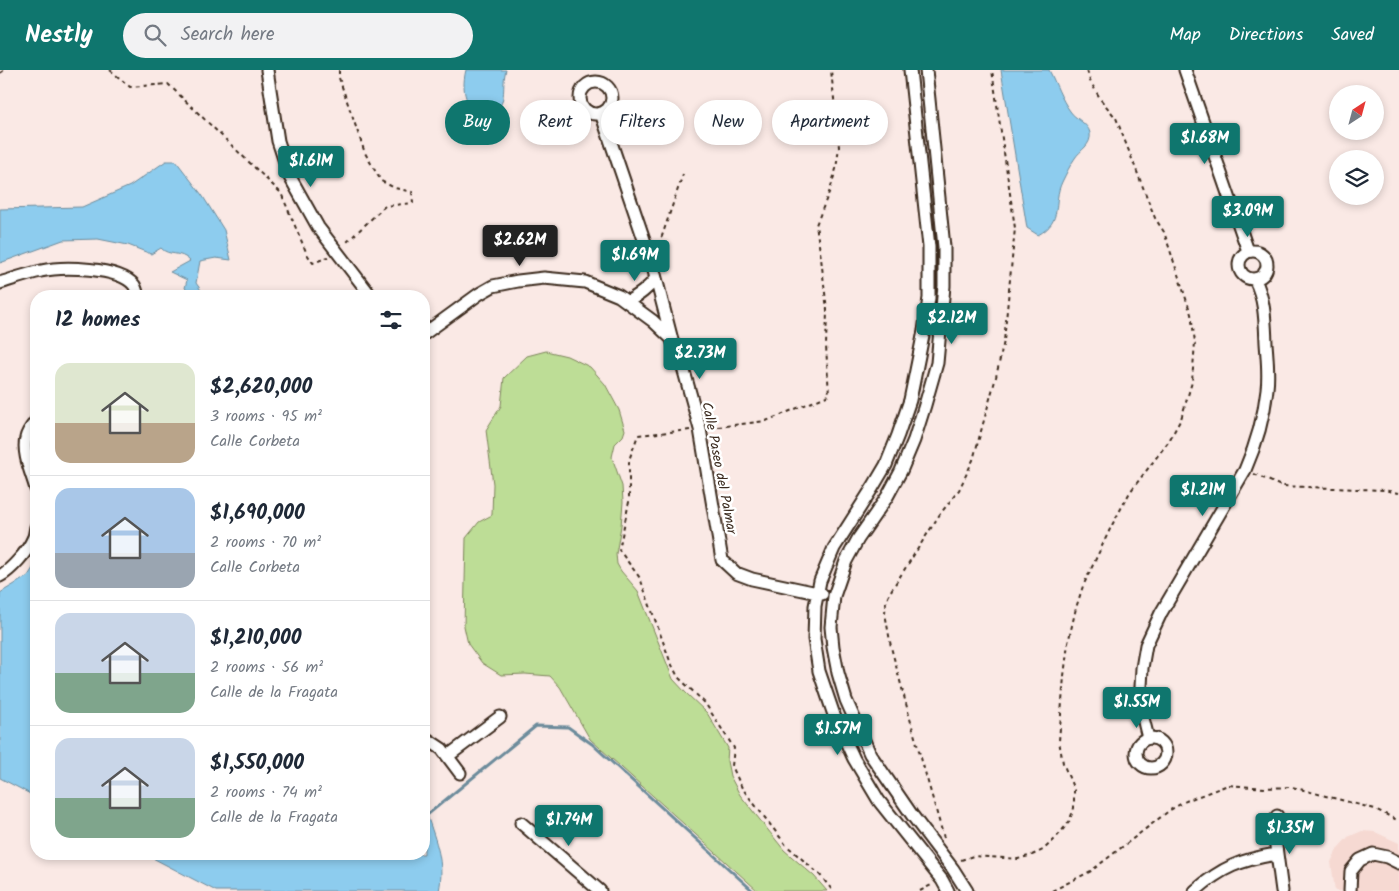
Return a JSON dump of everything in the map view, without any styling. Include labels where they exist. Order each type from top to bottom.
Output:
[{"type":"street","points":[[910,70],[929,247],[928,298],[924,331],[910,400],[886,465],[834,548],[820,581],[814,606],[814,639],[819,671],[838,725],[854,759],[879,801],[942,880],[948,891]]},
{"type":"street","points":[[926,70],[944,247],[944,286],[937,363],[914,440],[901,471],[887,497],[858,539],[846,561],[834,596],[831,627],[838,673],[858,729],[870,754],[967,891]]},
{"type":"street","points":[[1185,70],[1248,251]]},
{"type":"street","points":[[265,71],[278,141],[290,177],[318,227],[366,290]]},
{"type":"street","name":"Calle Paseo del Palmar","points":[[611,145],[656,278],[672,340],[682,364],[700,429],[722,560],[736,573],[752,579],[834,596]]},
{"type":"street","points":[[1248,251],[1256,251],[1263,255],[1267,262],[1267,270],[1255,280],[1248,279],[1242,275],[1238,268],[1238,261],[1248,251]]},
{"type":"street","points":[[0,283],[40,271],[80,268],[123,278],[134,286],[136,290]]},
{"type":"street","points":[[430,330],[493,286],[544,278],[585,282],[619,296],[653,321],[672,340]]},
{"type":"street","points":[[627,302],[650,287],[656,278]]},
{"type":"street","points":[[1148,738],[1140,706],[1142,668],[1146,645],[1164,606],[1245,470],[1253,452],[1264,413],[1268,388],[1265,312],[1261,292],[1255,280]]},
{"type":"street","points":[[30,429],[26,439],[26,453],[30,467]]},
{"type":"street","points":[[0,576],[18,560],[30,545]]},
{"type":"street","points":[[448,756],[500,717]]},
{"type":"street","points":[[430,741],[448,756],[460,773]]},
{"type":"street","points":[[1277,816],[1273,824],[1282,891]]},
{"type":"street","points":[[521,824],[600,891]]},
{"type":"street","points":[[1195,891],[1207,880],[1232,866],[1253,858],[1276,854]]},
{"type":"street","points":[[1350,891],[1351,871],[1360,860],[1373,854],[1387,857],[1399,863]]},
{"type":"path","points":[[0,73],[5,70]]},
{"type":"path","points":[[831,70],[839,148],[830,190],[816,226],[827,310],[826,346],[829,395],[766,421],[638,435],[630,460],[629,502],[619,550],[640,578],[670,661],[678,677],[705,703],[734,748],[732,766],[742,788],[786,845],[820,875],[833,891]]},
{"type":"path","points":[[945,840],[891,647],[885,612],[886,601],[892,589],[940,514],[959,490],[973,460],[1004,340],[1015,228],[992,70]]},
{"type":"path","points":[[953,869],[960,861],[973,856],[1018,859],[1032,855],[1043,850],[1069,822],[1074,808],[1074,790],[1063,763],[1059,741],[1068,643],[1076,608],[1083,586],[1130,492],[1169,440],[1181,419],[1192,382],[1195,342],[1191,314],[1164,232],[1156,218],[1116,118],[1101,100],[1090,81],[1088,70]]},
{"type":"path","points":[[658,245],[683,174]]},
{"type":"path","points":[[1245,470],[1281,486],[1384,490],[1399,493]]},
{"type":"path","points":[[1052,891],[1091,871],[1170,810],[1186,801],[1228,785],[1265,788],[1292,787],[1375,809],[1399,821]]},
{"type":"shaded area","points":[[1362,831],[1375,832],[1399,843],[1399,891],[1335,891],[1331,862],[1338,848],[1348,837]]},
{"type":"green space","points":[[546,351],[567,356],[590,367],[605,384],[619,410],[625,430],[623,436],[615,444],[612,457],[622,486],[623,502],[616,554],[617,564],[638,591],[673,679],[707,713],[728,748],[727,761],[730,776],[740,795],[784,850],[814,876],[827,891],[758,891],[590,739],[560,687],[550,676],[501,675],[482,663],[468,644],[464,626],[466,538],[479,522],[492,515],[493,484],[486,430],[501,406],[504,378],[527,356]]},
{"type":"water","points":[[466,70],[506,70],[503,100],[467,100],[464,79]]},
{"type":"water","points":[[1001,70],[1049,70],[1072,114],[1087,126],[1090,133],[1089,141],[1073,161],[1062,182],[1056,211],[1051,224],[1038,235],[1027,228]]},
{"type":"water","points":[[166,161],[176,161],[202,195],[224,230],[231,260],[216,258],[200,261],[196,283],[201,290],[187,290],[185,288],[187,280],[170,272],[190,261],[182,256],[164,251],[161,248],[151,254],[128,245],[98,239],[63,240],[0,263],[0,209],[82,207],[130,186]]},
{"type":"water","points":[[30,573],[30,794],[0,778],[0,593],[28,576]]},
{"type":"water","points":[[430,823],[439,852],[441,881],[439,891],[216,891],[157,860],[430,860]]},
{"type":"waterway","points":[[430,813],[536,726],[568,727],[592,744],[753,891]]}]
